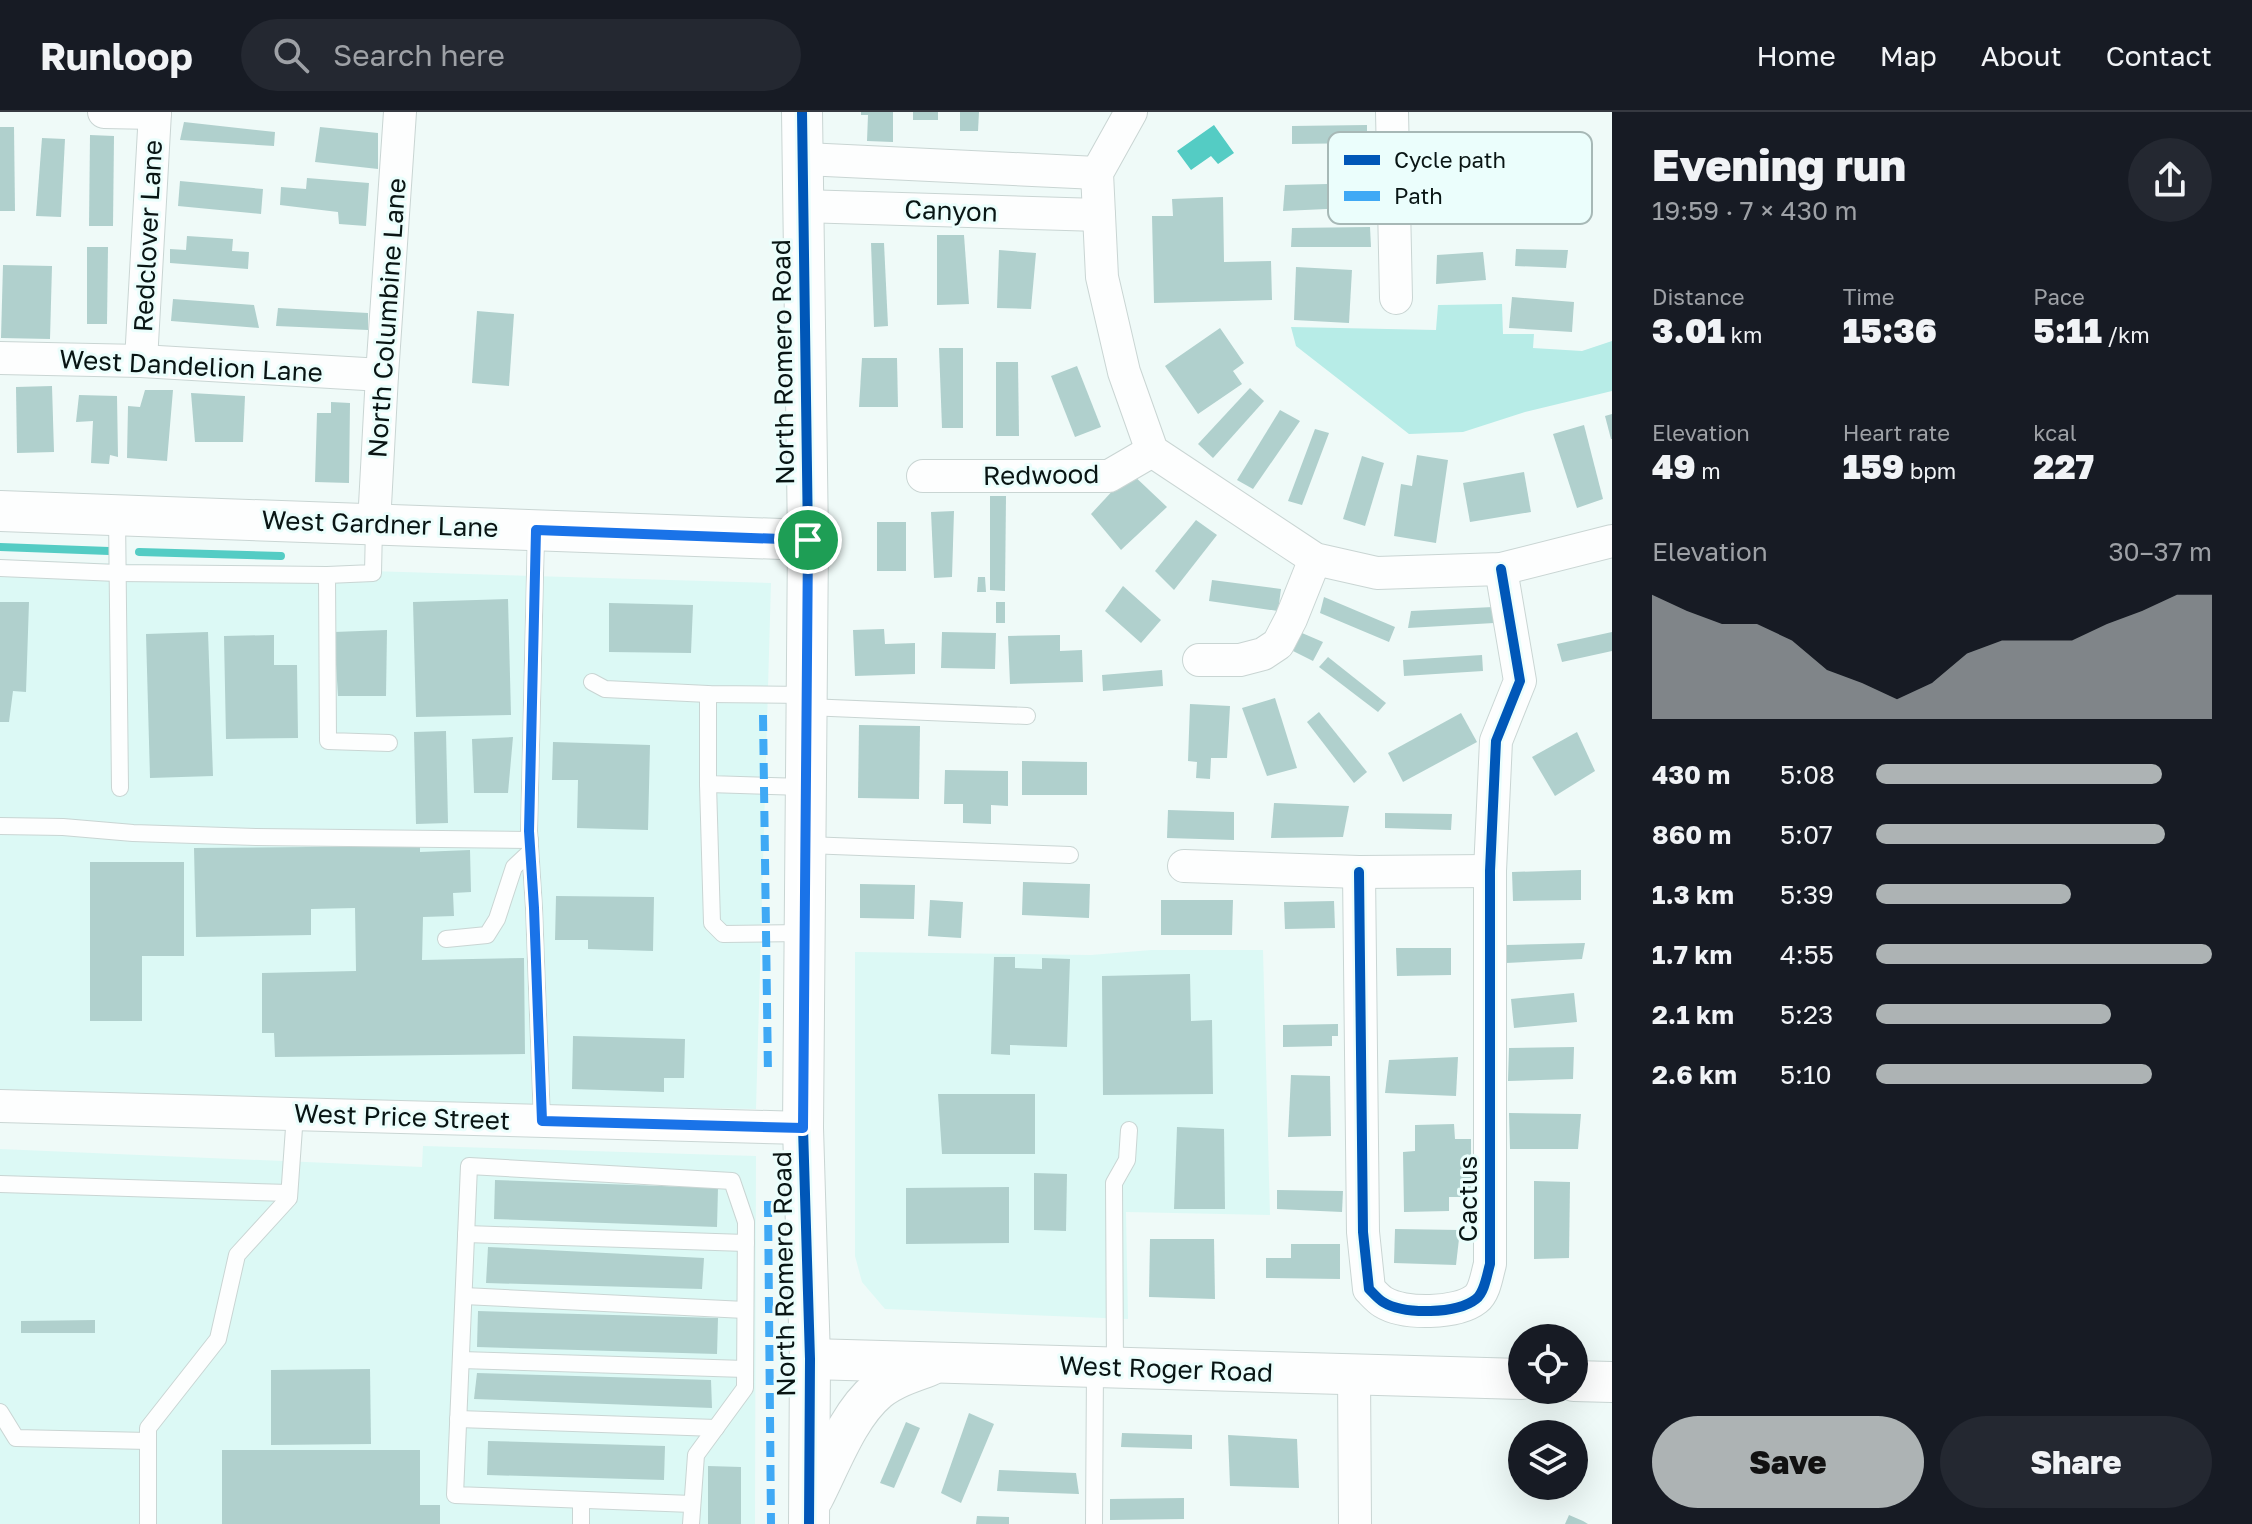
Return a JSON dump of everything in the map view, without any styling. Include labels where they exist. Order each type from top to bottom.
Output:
[{"type":"street","points":[[104,112],[155,113]]},
{"type":"street","name":"North Columbine Lane","points":[[374,524],[400,112]]},
{"type":"street","name":"North Romero Road","points":[[802,112],[808,540],[803,1128],[810,1359],[809,1514]]},
{"type":"street","points":[[1131,112],[1097,173],[1102,277],[1124,372],[1152,451],[1315,559],[1377,573],[1501,569],[1612,541]]},
{"type":"street","points":[[1392,112],[1392,132]]},
{"type":"street","name":"Redclover Lane","points":[[141,361],[155,113]]},
{"type":"street","name":"Canyon","points":[[805,159],[1097,173]]},
{"type":"street","name":"Canyon","points":[[802,206],[1099,215]]},
{"type":"street","points":[[1394,224],[1396,298]]},
{"type":"street","name":"West Dandelion Lane","points":[[0,358],[141,361],[382,375]]},
{"type":"street","name":"Redwood","points":[[923,476],[1109,476],[1152,451]]},
{"type":"street","name":"West Gardner Lane","points":[[0,511],[808,540]]},
{"type":"street","points":[[1199,660],[1240,660],[1263,654],[1278,644],[1315,559]]},
{"type":"street","name":"Cactus","points":[[1359,872],[1363,1232],[1369,1289],[1384,1303],[1406,1310],[1454,1310],[1478,1298],[1490,1264],[1490,871],[1496,741],[1520,681],[1501,569]]},
{"type":"street","points":[[1184,866],[1359,872],[1490,871]]},
{"type":"street","name":"West Price Street","points":[[0,1106],[803,1128]]},
{"type":"street","name":"West Roger Road","points":[[810,1359],[1508,1379]]},
{"type":"street","points":[[809,1514],[857,1412],[879,1390],[903,1375],[938,1362]]},
{"type":"street","points":[[1354,1374],[1355,1524]]},
{"type":"street","points":[[1588,1381],[1612,1382]]},
{"type":"lane","points":[[117,515],[120,788]]},
{"type":"lane","points":[[0,568],[117,573],[373,573],[374,524]]},
{"type":"lane","points":[[536,530],[530,846],[542,1121]]},
{"type":"lane","points":[[327,575],[328,741],[389,743]]},
{"type":"lane","points":[[592,682],[605,689],[1027,716]]},
{"type":"lane","points":[[708,694],[712,923],[723,934],[805,933]]},
{"type":"lane","points":[[708,784],[806,787]]},
{"type":"lane","points":[[0,826],[530,846]]},
{"type":"lane","points":[[805,845],[1070,855]]},
{"type":"lane","points":[[446,939],[487,935],[497,919],[514,867],[530,846]]},
{"type":"lane","points":[[148,1524],[148,1428],[218,1339],[237,1255],[289,1198],[295,1114]]},
{"type":"lane","points":[[1094,1524],[1114,1183],[1127,1160],[1129,1130]]},
{"type":"lane","points":[[691,1524],[696,1455],[745,1388],[746,1222],[732,1181],[469,1166],[455,1495],[692,1504]]},
{"type":"lane","points":[[0,1184],[289,1193]]},
{"type":"lane","points":[[466,1234],[746,1243]]},
{"type":"lane","points":[[464,1296],[745,1310]]},
{"type":"lane","points":[[461,1360],[745,1369]]},
{"type":"lane","points":[[0,1412],[16,1438],[148,1441]]},
{"type":"lane","points":[[458,1419],[716,1428]]},
{"type":"lane","points":[[581,1500],[581,1524]]},
{"type":"shaded area","points":[[1502,304],[1503,334],[1534,334],[1533,348],[1582,351],[1612,341],[1612,391],[1525,412],[1463,432],[1409,434],[1296,346],[1291,327],[1436,330],[1438,305]]},
{"type":"shaded area","points":[[0,560],[771,583],[756,1109],[0,1095]]},
{"type":"shaded area","points":[[1151,950],[1263,950],[1270,1215],[1126,1212],[1128,1319],[885,1309],[862,1282],[855,1256],[855,952],[1091,955]]},
{"type":"shaded area","points":[[423,1146],[756,1156],[755,1524],[0,1524],[0,1149],[422,1167]]},
{"type":"water","points":[[1214,125],[1234,153],[1218,164],[1211,156],[1191,170],[1177,151]]},
{"type":"building","points":[[861,112],[893,112],[893,142],[867,141],[868,115],[861,115]]},
{"type":"building","points":[[913,112],[938,112],[938,120],[913,120]]},
{"type":"building","points":[[960,112],[979,112],[978,131],[960,131]]},
{"type":"building","points":[[184,122],[275,132],[274,146],[180,140]]},
{"type":"building","points":[[1367,125],[1367,132],[1328,132],[1328,144],[1292,144],[1292,126]]},
{"type":"building","points":[[0,127],[14,127],[15,211],[0,211]]},
{"type":"building","points":[[320,127],[378,133],[378,169],[315,162]]},
{"type":"building","points":[[90,135],[114,136],[113,226],[89,226]]},
{"type":"building","points":[[42,138],[65,139],[61,217],[36,216]]},
{"type":"building","points":[[307,178],[369,183],[366,226],[339,224],[338,212],[280,205],[281,187],[306,189]]},
{"type":"building","points":[[180,181],[263,189],[261,214],[178,206]]},
{"type":"building","points":[[1328,184],[1328,209],[1283,211],[1285,185]]},
{"type":"building","points":[[1223,197],[1224,262],[1271,261],[1272,300],[1154,303],[1152,216],[1173,216],[1172,199]]},
{"type":"building","points":[[1370,227],[1371,247],[1291,247],[1292,228]]},
{"type":"building","points":[[937,235],[964,235],[969,304],[937,305]]},
{"type":"building","points":[[187,236],[233,239],[232,251],[249,252],[248,269],[170,263],[170,249],[186,250]]},
{"type":"building","points":[[871,243],[884,243],[888,326],[874,327]]},
{"type":"building","points":[[87,247],[108,247],[107,324],[87,324]]},
{"type":"building","points":[[1516,249],[1568,250],[1566,268],[1515,266]]},
{"type":"building","points":[[999,250],[1036,253],[1031,309],[997,308]]},
{"type":"building","points":[[1483,252],[1486,280],[1436,284],[1437,255]]},
{"type":"building","points":[[3,265],[52,266],[50,339],[1,338]]},
{"type":"building","points":[[1296,267],[1352,270],[1349,323],[1294,320]]},
{"type":"building","points":[[1512,297],[1574,302],[1572,332],[1509,328]]},
{"type":"building","points":[[173,299],[254,305],[259,328],[171,321]]},
{"type":"building","points":[[278,308],[368,313],[368,330],[276,326]]},
{"type":"building","points":[[477,311],[514,314],[509,386],[472,383]]},
{"type":"building","points":[[1220,328],[1244,363],[1233,371],[1242,384],[1198,414],[1165,366]]},
{"type":"building","points":[[939,348],[963,348],[963,428],[942,428]]},
{"type":"building","points":[[862,358],[897,358],[898,407],[859,407]]},
{"type":"building","points":[[996,362],[1018,362],[1019,436],[996,436]]},
{"type":"building","points":[[1077,366],[1101,427],[1075,437],[1051,376]]},
{"type":"building","points":[[52,386],[54,452],[17,453],[16,387]]},
{"type":"building","points":[[1250,388],[1264,401],[1213,458],[1198,444]]},
{"type":"building","points":[[145,390],[173,390],[167,461],[127,458],[128,406],[140,407]]},
{"type":"building","points":[[191,393],[245,396],[243,442],[195,442]]},
{"type":"building","points":[[79,395],[117,396],[118,457],[110,455],[109,464],[91,463],[93,421],[76,422]]},
{"type":"building","points":[[331,402],[350,403],[349,483],[315,482],[317,413],[331,413]]},
{"type":"building","points":[[1280,410],[1300,421],[1253,489],[1237,480]]},
{"type":"building","points":[[1612,414],[1612,439],[1611,439],[1605,416]]},
{"type":"building","points":[[1584,425],[1603,499],[1577,508],[1553,434]]},
{"type":"building","points":[[1315,429],[1329,433],[1302,505],[1288,501]]},
{"type":"building","points":[[1417,455],[1448,460],[1436,543],[1394,536],[1401,484],[1412,486]]},
{"type":"building","points":[[1362,456],[1384,463],[1365,526],[1343,519]]},
{"type":"building","points":[[1130,472],[1167,507],[1121,550],[1091,514]]},
{"type":"building","points":[[1524,472],[1531,512],[1470,522],[1463,483]]},
{"type":"building","points":[[990,496],[1006,496],[1005,591],[990,590]]},
{"type":"building","points":[[954,511],[952,577],[934,578],[931,512]]},
{"type":"building","points":[[1196,520],[1217,535],[1174,590],[1155,571]]},
{"type":"building","points":[[877,522],[906,522],[906,571],[877,571]]},
{"type":"building","points":[[978,577],[985,577],[986,592],[977,592]]},
{"type":"building","points":[[1212,580],[1281,589],[1278,611],[1209,601]]},
{"type":"building","points":[[1123,586],[1161,620],[1141,643],[1105,611]]},
{"type":"building","points":[[1324,597],[1395,627],[1389,642],[1320,613]]},
{"type":"building","points":[[508,599],[511,715],[416,717],[413,602]]},
{"type":"building","points":[[0,602],[29,602],[26,692],[13,691],[9,722],[0,722]]},
{"type":"building","points":[[996,602],[1005,602],[1005,623],[996,623]]},
{"type":"building","points":[[609,603],[693,605],[691,653],[609,652]]},
{"type":"building","points":[[1493,607],[1494,623],[1408,628],[1411,611]]},
{"type":"building","points":[[884,629],[885,644],[915,643],[915,674],[855,676],[853,630]]},
{"type":"building","points":[[387,630],[386,696],[338,696],[334,632]]},
{"type":"building","points":[[208,632],[213,776],[150,778],[146,634]]},
{"type":"building","points":[[942,632],[996,633],[995,669],[941,668]]},
{"type":"building","points":[[1612,632],[1612,651],[1562,662],[1557,644]]},
{"type":"building","points":[[1302,633],[1323,642],[1313,661],[1293,651]]},
{"type":"building","points":[[274,635],[274,665],[297,665],[298,738],[226,739],[224,636]]},
{"type":"building","points":[[1060,635],[1060,651],[1082,650],[1083,682],[1010,684],[1008,636]]},
{"type":"building","points":[[1482,655],[1483,671],[1404,676],[1403,660]]},
{"type":"building","points":[[1328,657],[1386,703],[1378,712],[1319,667]]},
{"type":"building","points":[[1162,670],[1163,686],[1103,691],[1102,675]]},
{"type":"building","points":[[1275,698],[1297,768],[1267,776],[1242,708]]},
{"type":"building","points":[[1190,704],[1230,706],[1227,758],[1211,758],[1210,779],[1196,778],[1197,762],[1188,761]]},
{"type":"building","points":[[1319,712],[1367,772],[1354,783],[1307,722]]},
{"type":"building","points":[[1461,713],[1477,742],[1403,782],[1388,753]]},
{"type":"building","points":[[859,725],[920,726],[919,799],[858,798]]},
{"type":"building","points":[[446,731],[448,823],[416,824],[414,732]]},
{"type":"building","points":[[1577,732],[1595,771],[1555,796],[1532,757]]},
{"type":"building","points":[[513,737],[508,793],[474,793],[472,739]]},
{"type":"building","points":[[553,742],[650,745],[648,830],[577,828],[578,780],[552,780]]},
{"type":"building","points":[[1022,761],[1087,762],[1087,795],[1022,795]]},
{"type":"building","points":[[945,770],[1008,771],[1008,806],[991,805],[991,824],[963,823],[963,804],[944,804]]},
{"type":"building","points":[[1274,803],[1349,806],[1343,837],[1271,838]]},
{"type":"building","points":[[1168,810],[1234,812],[1234,840],[1167,838]]},
{"type":"building","points":[[1385,813],[1452,814],[1451,830],[1385,828]]},
{"type":"building","points":[[420,846],[420,852],[470,850],[471,892],[453,893],[454,916],[423,917],[422,960],[524,958],[525,1054],[275,1057],[274,1033],[262,1033],[262,973],[356,971],[355,908],[311,909],[311,935],[196,937],[194,848]]},
{"type":"building","points":[[90,862],[184,862],[184,956],[142,956],[142,1021],[90,1021]]},
{"type":"building","points":[[1581,870],[1581,900],[1513,901],[1512,872]]},
{"type":"building","points":[[1023,882],[1090,884],[1089,918],[1022,915]]},
{"type":"building","points":[[860,884],[915,885],[914,919],[860,918]]},
{"type":"building","points":[[556,896],[654,897],[653,951],[588,949],[588,940],[555,940]]},
{"type":"building","points":[[930,900],[963,902],[961,938],[928,936]]},
{"type":"building","points":[[1161,900],[1233,900],[1232,935],[1161,935]]},
{"type":"building","points":[[1334,901],[1335,928],[1285,929],[1284,902]]},
{"type":"building","points":[[1585,943],[1582,959],[1506,963],[1506,945]]},
{"type":"building","points":[[1396,948],[1451,948],[1451,975],[1397,976]]},
{"type":"building","points":[[994,957],[1015,957],[1015,968],[1042,969],[1042,958],[1070,959],[1067,1047],[1010,1045],[1010,1055],[991,1054]]},
{"type":"building","points":[[1190,974],[1191,1021],[1212,1020],[1213,1094],[1103,1095],[1102,976]]},
{"type":"building","points":[[1574,993],[1577,1022],[1514,1028],[1511,999]]},
{"type":"building","points":[[1338,1024],[1338,1036],[1332,1036],[1332,1046],[1283,1047],[1283,1025]]},
{"type":"building","points":[[573,1036],[685,1039],[684,1078],[664,1078],[664,1092],[572,1089]]},
{"type":"building","points":[[1574,1047],[1573,1079],[1508,1081],[1509,1048]]},
{"type":"building","points":[[1458,1057],[1456,1096],[1385,1093],[1389,1060]]},
{"type":"building","points":[[1291,1075],[1330,1076],[1331,1136],[1288,1137]]},
{"type":"building","points":[[938,1094],[1035,1094],[1035,1154],[942,1154]]},
{"type":"building","points":[[1509,1113],[1581,1114],[1578,1149],[1510,1149]]},
{"type":"building","points":[[1454,1124],[1455,1139],[1471,1139],[1471,1197],[1449,1197],[1449,1211],[1404,1212],[1403,1152],[1415,1151],[1415,1125]]},
{"type":"building","points":[[1177,1127],[1224,1129],[1225,1209],[1174,1209]]},
{"type":"building","points":[[1034,1173],[1067,1174],[1066,1231],[1034,1230]]},
{"type":"building","points":[[495,1180],[718,1188],[717,1227],[494,1219]]},
{"type":"building","points":[[1534,1181],[1570,1182],[1569,1258],[1534,1259]]},
{"type":"building","points":[[1009,1187],[1009,1243],[906,1244],[906,1188]]},
{"type":"building","points":[[1277,1190],[1343,1191],[1342,1212],[1277,1209]]},
{"type":"building","points":[[1395,1229],[1460,1230],[1456,1265],[1394,1263]]},
{"type":"building","points":[[1150,1239],[1214,1239],[1215,1299],[1149,1297]]},
{"type":"building","points":[[1291,1244],[1340,1244],[1340,1279],[1266,1278],[1266,1258],[1291,1258]]},
{"type":"building","points":[[488,1247],[704,1258],[702,1289],[486,1283]]},
{"type":"building","points":[[478,1311],[718,1318],[717,1354],[477,1347]]},
{"type":"building","points":[[95,1320],[95,1333],[21,1333],[21,1321]]},
{"type":"building","points":[[370,1369],[371,1444],[271,1445],[271,1370]]},
{"type":"building","points":[[477,1373],[711,1380],[712,1408],[474,1399]]},
{"type":"building","points":[[969,1413],[994,1424],[961,1503],[941,1493]]},
{"type":"building","points":[[906,1422],[920,1428],[894,1488],[880,1483]]},
{"type":"building","points":[[1122,1433],[1192,1435],[1192,1449],[1121,1447]]},
{"type":"building","points":[[1228,1435],[1297,1439],[1299,1488],[1230,1486]]},
{"type":"building","points":[[488,1441],[665,1446],[664,1480],[487,1475]]},
{"type":"building","points":[[222,1450],[420,1450],[420,1505],[440,1505],[440,1524],[222,1524]]},
{"type":"building","points":[[708,1466],[741,1467],[741,1524],[708,1524]]},
{"type":"building","points":[[999,1470],[1076,1473],[1079,1494],[997,1491]]},
{"type":"building","points":[[1184,1498],[1184,1519],[1110,1520],[1110,1499]]},
{"type":"building","points":[[1569,1515],[1583,1521],[1588,1524],[1565,1524]]},
{"type":"building","points":[[977,1516],[1009,1517],[1009,1524],[976,1524]]},
{"type":"waterway","points":[[0,547],[109,551]]},
{"type":"waterway","points":[[139,552],[281,556]]},
{"type":"marked path","points":[[763,715],[768,1075]]},
{"type":"marked path","points":[[768,1201],[771,1524]]},
{"type":"cycle path","points":[[802,112],[808,540],[803,1128],[810,1359],[809,1524]]},
{"type":"cycle path","points":[[1359,872],[1363,1232],[1369,1289],[1383,1302],[1404,1309],[1430,1311],[1456,1308],[1479,1296],[1490,1264],[1490,871],[1496,741],[1520,681],[1501,569]]},
{"type":"route","points":[[536,530],[808,540],[803,1128],[542,1121],[529,831],[536,530]]}]
